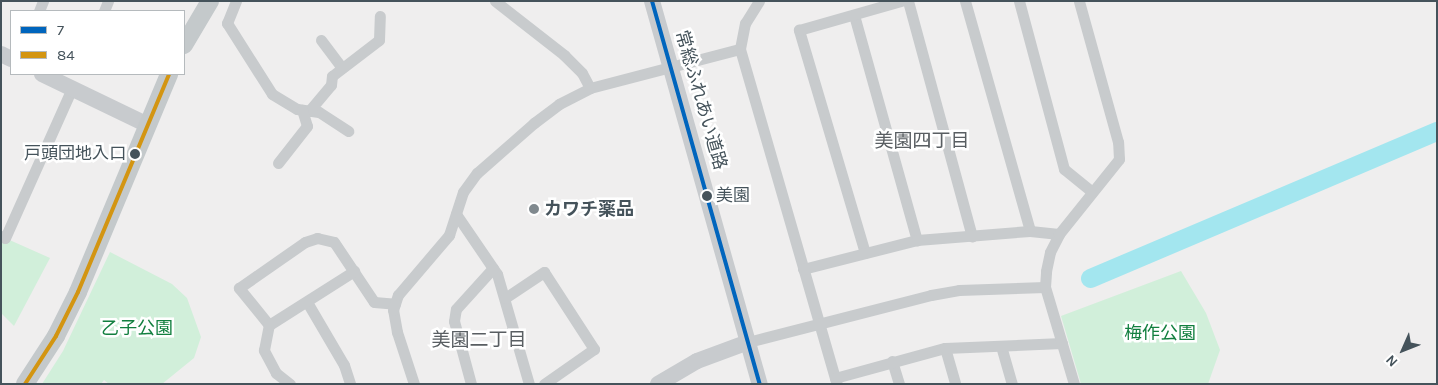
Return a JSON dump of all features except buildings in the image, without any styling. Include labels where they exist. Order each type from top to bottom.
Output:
[{"type":"main road","points":[[185,43],[210,1]]},
{"type":"main road","points":[[25,384],[40,362],[74,301],[170,75]]},
{"type":"street","points":[[236,1],[227,23],[272,94],[305,110],[319,112],[348,131]]},
{"type":"street","points":[[495,1],[564,55],[582,73],[590,88]]},
{"type":"street","name":"常総ふれあい道路","points":[[652,1],[760,384]]},
{"type":"street","points":[[759,1],[745,23],[740,49],[836,381],[892,361],[945,348],[1062,343]]},
{"type":"street","points":[[864,253],[799,30],[901,1]]},
{"type":"street","points":[[908,1],[972,236]]},
{"type":"street","points":[[965,1],[1030,231]]},
{"type":"street","points":[[1019,1],[1064,169],[1092,192]]},
{"type":"street","points":[[1074,384],[1045,287],[1050,252],[1059,234],[1119,159],[1118,142],[1079,1]]},
{"type":"street","points":[[854,15],[917,240]]},
{"type":"street","points":[[305,110],[331,84],[332,76],[379,40],[380,16]]},
{"type":"street","points":[[321,40],[342,68]]},
{"type":"street","points":[[414,384],[397,332],[395,304],[398,295],[448,236],[463,192],[477,173],[534,123],[590,88],[740,49]]},
{"type":"street","points":[[44,75],[148,125]]},
{"type":"street","points":[[1,236],[5,238],[72,88]]},
{"type":"street","points":[[278,162],[307,126],[305,110]]},
{"type":"street","points":[[456,214],[493,268],[505,298],[528,384]]},
{"type":"street","points":[[803,269],[917,240],[1030,231],[1059,234]]},
{"type":"street","points":[[269,325],[239,288],[305,242],[317,238],[334,242],[374,302],[395,304]]},
{"type":"street","points":[[471,384],[454,321],[456,309],[493,268]]},
{"type":"street","points":[[290,384],[276,373],[264,350],[269,325],[354,271]]},
{"type":"street","points":[[505,298],[544,272],[594,349],[544,384]]},
{"type":"street","points":[[658,384],[697,361],[748,342],[819,323],[959,290],[1045,287]]},
{"type":"street","points":[[307,302],[344,365],[350,384]]},
{"type":"street","points":[[1001,346],[1012,384]]},
{"type":"street","points":[[945,348],[955,384]]},
{"type":"street","points":[[892,361],[899,384]]},
{"type":"green space","points":[[5,238],[50,258],[14,326],[1,313],[1,245]]},
{"type":"green space","name":"乙子公園","points":[[110,252],[172,284],[187,298],[201,337],[194,358],[162,384],[109,384],[104,380],[101,384],[42,384],[63,351]]},
{"type":"green space","name":"梅作公園","points":[[1181,271],[1206,313],[1220,350],[1208,384],[1081,384],[1061,316]]},
{"type":"waterway","points":[[1090,278],[1437,131]]},
{"type":"transit line","name":"7","points":[[652,1],[760,384]]},
{"type":"transit line","name":"84","points":[[25,384],[56,336],[78,292],[169,75]]},
{"type":"place","name":"戸頭団地入口","points":[[135,154]]},
{"type":"place","name":"美園","points":[[707,196]]},
{"type":"place","name":"カワチ薬品","points":[[534,209]]},
{"type":"district","name":"美園四丁目","points":[[922,142]]},
{"type":"district","name":"美園二丁目","points":[[479,341]]}]
